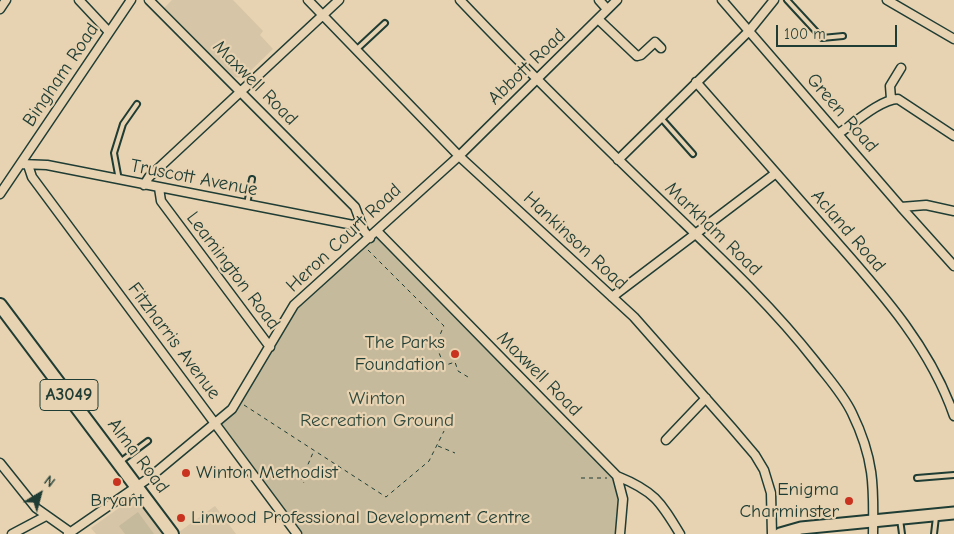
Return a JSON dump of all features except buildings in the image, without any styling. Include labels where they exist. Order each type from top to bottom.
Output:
[{"type":"main road","name":"Alma Road","points":[[0,305],[120,462],[172,534]]},
{"type":"main road","points":[[780,534],[801,528],[954,513]]},
{"type":"street","points":[[0,9],[6,0]]},
{"type":"street","points":[[80,0],[109,32]]},
{"type":"street","name":"Bingham Road","points":[[0,194],[24,164],[131,0]]},
{"type":"street","name":"Maxwell Road","points":[[149,0],[355,207],[364,231],[370,238]]},
{"type":"street","name":"Hankinson Road","points":[[308,0],[458,156],[612,297],[658,343],[706,398],[755,455],[764,470],[771,493],[772,534]]},
{"type":"street","points":[[144,185],[149,176],[340,0]]},
{"type":"street","name":"Markham Road","points":[[460,0],[537,80],[776,314],[846,401],[869,454],[873,472],[873,534]]},
{"type":"street","points":[[599,0],[607,9]]},
{"type":"street","name":"Abbott Road","points":[[458,156],[617,0]]},
{"type":"street","name":"Green Road","points":[[722,0],[954,266]]},
{"type":"street","points":[[618,160],[749,31],[774,0]]},
{"type":"street","points":[[887,0],[954,39]]},
{"type":"street","points":[[598,19],[637,56],[641,55],[655,42],[661,48]]},
{"type":"street","points":[[891,99],[890,86],[901,68]]},
{"type":"street","name":"Acland Road","points":[[696,82],[882,295],[929,359],[954,416]]},
{"type":"street","points":[[838,134],[891,99],[906,104],[954,136]]},
{"type":"street","name":"Heron Court Road","points":[[69,533],[138,486],[216,424],[237,401],[294,306],[370,238],[427,182],[458,156]]},
{"type":"street","name":"Truscott Avenue","points":[[24,164],[47,165],[353,225],[360,222]]},
{"type":"street","name":"Fitzharris Avenue","points":[[24,164],[297,534]]},
{"type":"street","points":[[612,297],[776,173]]},
{"type":"street","name":"Leamington Road","points":[[159,188],[161,201],[270,347]]},
{"type":"street","points":[[901,206],[926,205],[954,211]]},
{"type":"street","name":"Maxwell Road","points":[[377,231],[617,477],[642,486],[660,501],[680,534]]},
{"type":"street","points":[[666,440],[706,398]]},
{"type":"street","points":[[0,463],[36,508],[69,533]]},
{"type":"street","points":[[617,477],[623,499],[620,534]]},
{"type":"street","points":[[12,534],[46,516]]},
{"type":"lane","points":[[786,0],[822,38],[843,36]]},
{"type":"lane","points":[[356,50],[385,22]]},
{"type":"lane","points":[[119,180],[114,153],[123,124],[138,104]]},
{"type":"lane","points":[[661,118],[693,154]]},
{"type":"lane","points":[[247,205],[252,179]]},
{"type":"lane","points":[[120,462],[148,441]]},
{"type":"lane","points":[[917,478],[954,475]]},
{"type":"lane","points":[[934,534],[937,515]]},
{"type":"lane","points":[[900,518],[902,534]]},
{"type":"path","points":[[362,245],[444,326],[438,342],[439,354],[446,364],[455,362],[458,371],[468,377]]},
{"type":"path","points":[[237,401],[386,497],[429,461],[444,431]]},
{"type":"path","points":[[437,446],[455,453]]},
{"type":"path","points":[[298,476],[310,465],[315,451]]},
{"type":"path","points":[[293,469],[304,483]]},
{"type":"path","points":[[581,478],[617,477]]},
{"type":"shaded area","points":[[172,0],[233,0],[263,31],[260,35],[273,49],[243,78],[234,77],[163,9]]},
{"type":"shaded area","points":[[126,503],[142,506],[162,534],[96,534],[91,528]]},
{"type":"shaded area","points":[[215,506],[236,534],[181,534],[179,532]]},
{"type":"green space","name":"Winton Recreation Ground","points":[[377,231],[620,479],[620,534],[297,534],[216,424],[232,409],[294,305]]},
{"type":"green space","points":[[138,512],[154,534],[125,534],[119,526]]},
{"type":"place","name":"The Parks Foundation","points":[[455,354]]},
{"type":"place","name":"Winton Methodist","points":[[186,473]]},
{"type":"place","name":"Bryant","points":[[117,482]]},
{"type":"place","name":"Enigma Charminster","points":[[849,501]]},
{"type":"place","name":"Linwood Professional Development Centre","points":[[181,518]]}]
